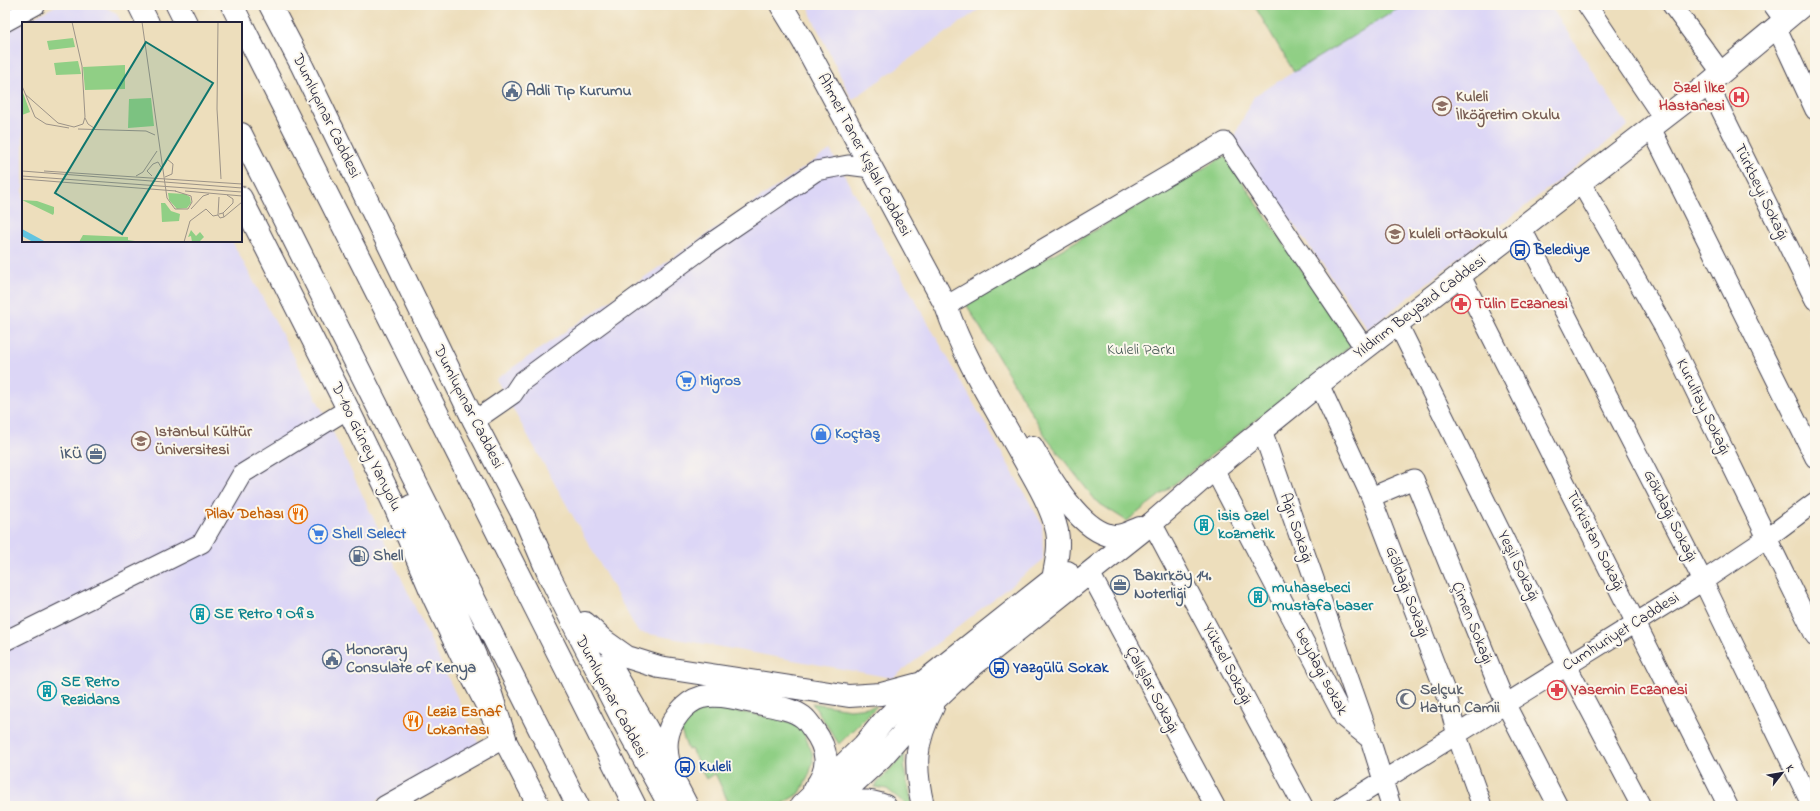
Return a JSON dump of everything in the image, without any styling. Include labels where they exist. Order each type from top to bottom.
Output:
[{"type":"main road","points":[[139,5],[148,22]]},
{"type":"main road","points":[[177,5],[186,22]]},
{"type":"main road","points":[[232,5],[240,22]]},
{"type":"main road","name":"Dumlupınar Caddesi","points":[[270,5],[326,116],[474,421],[525,519],[549,574],[576,629],[627,728],[670,806]]},
{"type":"main road","name":"Ahmet Taner Kışlalı Caddesi","points":[[781,5],[803,42],[946,306],[961,346],[1034,477],[1050,510],[1057,530],[1059,546],[1053,579]]},
{"type":"main road","points":[[793,5],[803,42]]},
{"type":"main road","name":"Yıldırım Beyazıd Caddesi","points":[[931,688],[1090,573],[1152,523],[1214,469],[1319,384],[1522,229],[1714,78],[1778,17],[1803,5]]},
{"type":"main road","points":[[242,25],[635,806]]},
{"type":"main road","points":[[242,136],[578,806]]},
{"type":"main road","name":"D-100 Güney Yanyolu","points":[[242,200],[392,500],[434,598],[465,663],[539,806]]},
{"type":"main road","name":"Ahmet Taner Kışlalı Caddesi","points":[[946,306],[964,327],[1037,454],[1064,496],[1080,516],[1100,532],[1114,536],[1128,533],[1152,523]]},
{"type":"main road","points":[[342,336],[360,394],[408,499],[489,688],[505,738]]},
{"type":"main road","points":[[525,519],[637,711],[670,772],[686,806]]},
{"type":"main road","points":[[800,806],[864,745],[883,722],[931,688],[1053,579],[1079,568],[1085,569],[1090,573]]},
{"type":"main road","points":[[585,623],[602,640],[627,657],[659,667],[849,696],[931,688]]},
{"type":"main road","points":[[829,806],[881,758],[898,738],[931,688]]},
{"type":"main road","points":[[923,806],[918,785],[916,760],[931,688]]},
{"type":"main road","points":[[670,772],[666,748],[667,738],[677,714],[687,705],[701,697],[714,696],[782,708],[804,718],[822,740],[824,748],[824,771],[821,781],[800,806]]},
{"type":"main road","points":[[839,806],[861,800],[872,801],[885,806]]},
{"type":"street","points":[[5,12],[18,5]]},
{"type":"street","points":[[5,22],[36,5]]},
{"type":"street","points":[[1587,5],[1657,123],[1815,458]]},
{"type":"street","name":"Türkbeyi Sokağı","points":[[1672,5],[1714,78],[1815,300]]},
{"type":"street","points":[[1778,17],[1815,110]]},
{"type":"street","points":[[946,306],[1225,142],[1364,350]]},
{"type":"street","points":[[474,421],[514,394],[521,382],[630,301],[704,247],[816,171],[848,165],[871,168]]},
{"type":"street","name":"Kurultay Sokağı","points":[[1581,183],[1665,329],[1815,636]]},
{"type":"street","name":"Gökdağı Sokağı","points":[[1522,229],[1703,581],[1812,806]]},
{"type":"street","name":"Türkistan Sokağı","points":[[1461,276],[1728,806]]},
{"type":"street","name":"Yeşil Sokağı","points":[[1398,324],[1567,666],[1641,806]]},
{"type":"street","name":"Göldağı Sokağı","points":[[1319,384],[1371,497],[1447,696],[1456,736],[1482,806]]},
{"type":"street","points":[[5,641],[202,542],[242,474],[348,410]]},
{"type":"street","name":"Ağrı Sokağı","points":[[1262,430],[1370,739],[1382,782],[1391,806]]},
{"type":"street","name":"beydagi sokak","points":[[1214,469],[1344,718],[1370,739]]},
{"type":"street","name":"Çimen Sokağı","points":[[1371,497],[1414,479],[1506,705],[1558,806]]},
{"type":"street","name":"Cumhuriyet Caddesi","points":[[1342,806],[1703,581],[1767,538],[1815,502]]},
{"type":"street","name":"Yüksel Sokağı","points":[[1152,523],[1303,806]]},
{"type":"street","name":"Çalışlar Sokağı","points":[[1090,573],[1215,806]]},
{"type":"street","points":[[384,806],[505,738]]},
{"type":"shaded area","points":[[57,5],[101,5],[116,13],[121,22],[26,22]]},
{"type":"shaded area","points":[[809,5],[985,5],[852,100],[811,15]]},
{"type":"shaded area","name":"kuleli ortaokulu","points":[[1404,5],[1550,5],[1628,126],[1368,329],[1233,139],[1254,96]]},
{"type":"shaded area","points":[[22,24],[22,242],[233,242],[325,415],[479,744],[367,806],[5,806],[5,33]]},
{"type":"shaded area","points":[[830,150],[1042,524],[1043,560],[893,678],[638,632],[496,379]]},
{"type":"green space","points":[[1254,5],[1404,5],[1294,72]]},
{"type":"green space","name":"Kuleli Parkı","points":[[1225,156],[1352,345],[1127,521],[1097,502],[1048,440],[966,304]]},
{"type":"green space","points":[[812,703],[850,709],[877,706],[839,744]]},
{"type":"green space","points":[[707,708],[754,714],[794,723],[803,731],[812,752],[813,761],[809,775],[800,793],[778,806],[730,806],[715,773],[706,779],[691,749],[688,750],[681,731],[691,717]]},
{"type":"green space","points":[[904,754],[905,774],[913,806],[908,806],[887,789],[874,787]]},
{"type":"place","name":"Adli Tıp Kurumu","points":[[512,91]]},
{"type":"place","name":"Özel İlke Hastanesi","points":[[1739,97]]},
{"type":"place","name":"Kuleli İlköğretim Okulu","points":[[1442,106]]},
{"type":"place","name":"kuleli ortaokulu","points":[[1395,234]]},
{"type":"place","name":"Belediye","points":[[1520,250]]},
{"type":"place","name":"Tülin Eczanesi","points":[[1461,304]]},
{"type":"place","name":"Migros","points":[[686,381]]},
{"type":"place","name":"Koçtaş","points":[[821,434]]},
{"type":"place","name":"Istanbul Kültür Üniversitesi","points":[[141,441]]},
{"type":"place","name":"İKÜ","points":[[96,454]]},
{"type":"place","name":"Pilav Dehası","points":[[298,514]]},
{"type":"place","name":"isis ozel kozmetik","points":[[1204,525]]},
{"type":"place","name":"Shell Select","points":[[318,534]]},
{"type":"place","name":"Shell","points":[[359,556]]},
{"type":"place","name":"Bakırköy 14. Noterliği","points":[[1120,585]]},
{"type":"place","name":"muhasebeci mustafa baser","points":[[1258,597]]},
{"type":"place","name":"SE Retro 9 Ofis","points":[[200,614]]},
{"type":"place","name":"Honorary Consulate of Kenya","points":[[332,659]]},
{"type":"place","name":"Yazgülü Sokak","points":[[999,668]]},
{"type":"place","name":"Yasemin Eczanesi","points":[[1557,690]]},
{"type":"place","name":"SE Retro Rezidans","points":[[47,691]]},
{"type":"place","name":"Selçuk Hatun Camii","points":[[1406,699]]},
{"type":"place","name":"Leziz Esnaf Lokantası","points":[[413,721]]},
{"type":"place","name":"Kuleli","points":[[685,767]]}]
